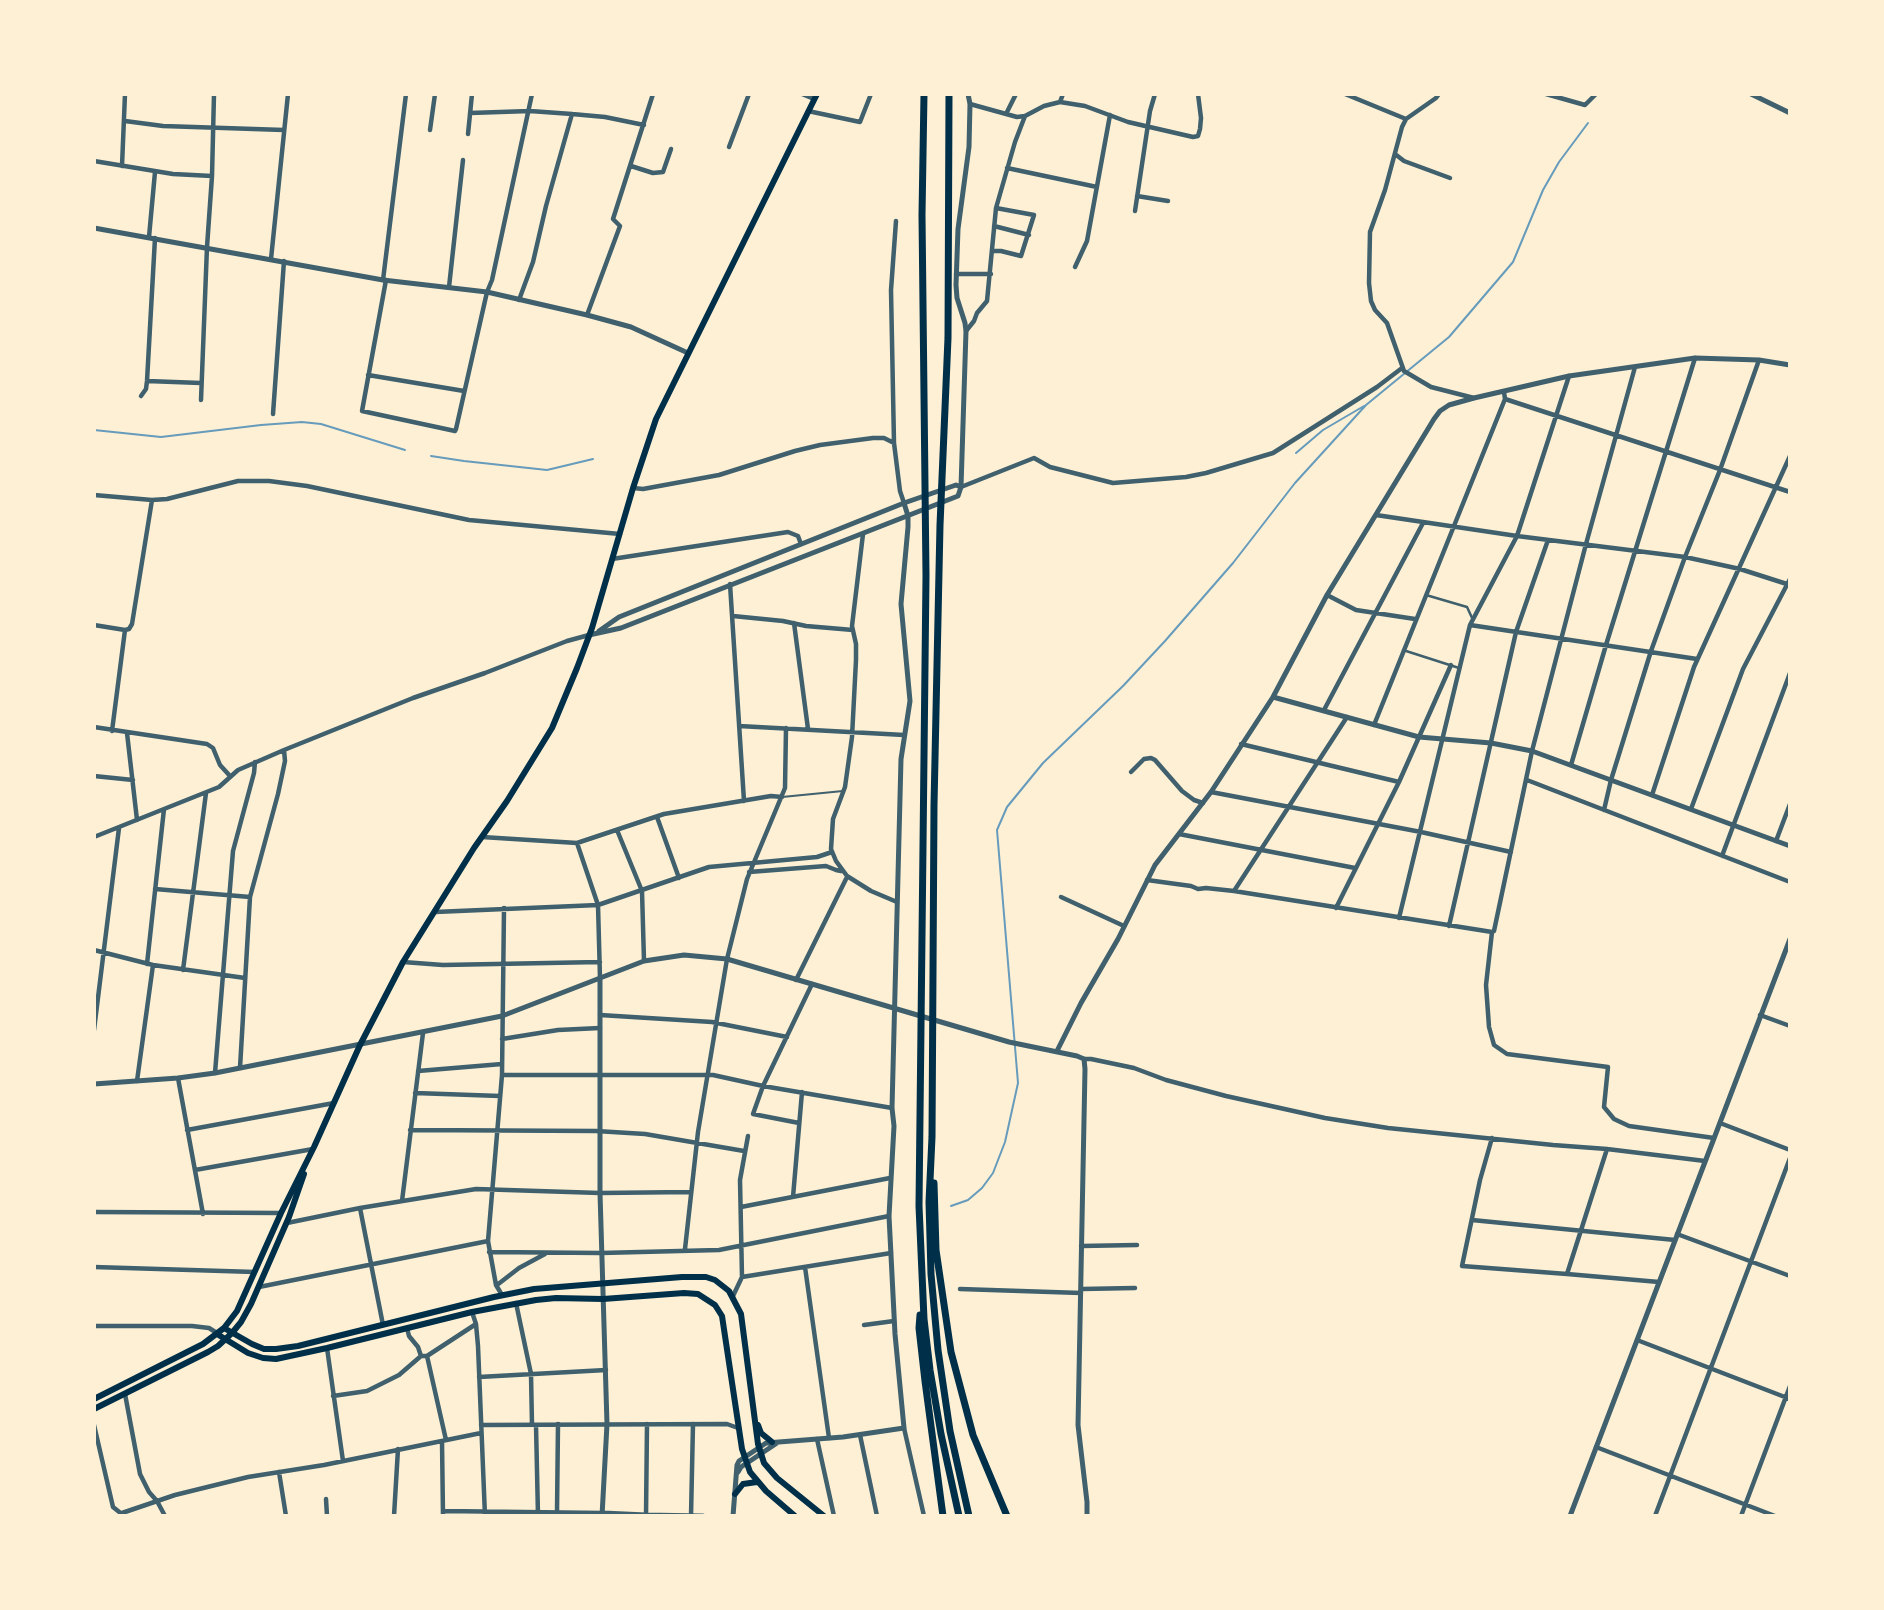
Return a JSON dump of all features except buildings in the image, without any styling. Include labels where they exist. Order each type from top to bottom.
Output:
[{"type":"highway","points":[[949,94],[948,338],[940,524],[929,1202],[938,1350],[950,1431],[969,1516]]},
{"type":"highway","points":[[924,95],[922,215],[926,576],[919,1328],[943,1516]]},
{"type":"highway","points":[[932,1137],[936,1250],[951,1352],[973,1435],[1007,1516]]},
{"type":"highway","points":[[920,1265],[930,1370],[959,1516]]},
{"type":"main road","points":[[94,1399],[203,1344],[218,1334],[237,1311],[360,1045],[403,962],[552,728],[592,634],[633,488],[656,419],[815,97]]},
{"type":"main road","points":[[94,1409],[208,1352],[232,1334],[259,1287],[287,1223],[313,1149]]},
{"type":"main road","points":[[224,1328],[252,1345],[276,1349],[534,1289],[698,1276],[715,1280],[733,1296],[741,1314],[754,1414],[764,1463],[777,1478],[824,1516]]},
{"type":"main road","points":[[218,1334],[248,1353],[269,1359],[285,1358],[472,1312],[547,1298],[603,1299],[692,1293],[715,1305],[723,1321],[745,1460],[757,1482],[795,1516]]},
{"type":"main road","points":[[754,1414],[761,1433],[774,1442]]},
{"type":"main road","points":[[735,1494],[743,1484],[757,1482]]},
{"type":"street","points":[[122,166],[125,94]]},
{"type":"street","points":[[201,400],[214,94]]},
{"type":"street","points":[[271,259],[288,94]]},
{"type":"street","points":[[406,94],[385,280],[362,411],[454,431],[492,280],[532,94]]},
{"type":"street","points":[[430,130],[435,94]]},
{"type":"street","points":[[468,134],[472,94]]},
{"type":"street","points":[[587,315],[620,226],[612,219],[653,94]]},
{"type":"street","points":[[729,147],[749,94]]},
{"type":"street","points":[[802,94],[815,97]]},
{"type":"street","points":[[808,111],[860,122],[871,94]]},
{"type":"street","points":[[94,837],[206,793],[223,785],[238,770],[255,762],[413,698],[463,682],[567,641],[621,628],[957,496],[961,487],[966,331],[957,298],[956,274],[958,229],[969,147],[968,94]]},
{"type":"street","points":[[1006,114],[1016,94]]},
{"type":"street","points":[[1060,102],[1063,94]]},
{"type":"street","points":[[1135,211],[1154,94]]},
{"type":"street","points":[[970,104],[1017,117],[1060,102],[1085,106],[1147,127],[1193,137],[1198,136],[1201,118],[1198,94]]},
{"type":"street","points":[[1345,94],[1406,119]]},
{"type":"street","points":[[1439,94],[1406,119],[1370,232],[1371,301],[1387,323],[1403,370],[1431,387],[1474,398]]},
{"type":"street","points":[[1546,94],[1585,105],[1596,94]]},
{"type":"street","points":[[1751,94],[1790,113]]},
{"type":"street","points":[[470,113],[530,111],[605,117],[644,125]]},
{"type":"street","points":[[519,300],[533,262],[572,114]]},
{"type":"street","points":[[1075,267],[1087,242],[1110,115]]},
{"type":"street","points":[[966,331],[988,301],[996,208],[1025,116]]},
{"type":"street","points":[[125,121],[163,126],[284,130]]},
{"type":"street","points":[[631,166],[660,174],[665,169],[671,149]]},
{"type":"street","points":[[1395,154],[1404,161],[1450,178]]},
{"type":"street","points":[[449,287],[463,160]]},
{"type":"street","points":[[94,161],[184,176],[212,176]]},
{"type":"street","points":[[1007,168],[1097,187]]},
{"type":"street","points":[[141,397],[147,381],[155,172]]},
{"type":"street","points":[[1138,196],[1168,201]]},
{"type":"street","points":[[992,251],[1021,256],[1034,215],[996,208]]},
{"type":"street","points":[[895,221],[891,290],[894,443],[900,491],[910,515],[901,592],[902,630],[910,701],[901,759],[892,1108],[894,1126],[889,1216],[894,1321],[904,1428],[924,1516]]},
{"type":"street","points":[[994,226],[1029,235]]},
{"type":"street","points":[[94,228],[385,280],[487,292],[631,327],[688,353]]},
{"type":"street","points":[[273,414],[284,261]]},
{"type":"street","points":[[956,274],[991,274]]},
{"type":"street","points":[[1570,765],[1695,358]]},
{"type":"street","points":[[1057,1051],[1155,865],[1211,792],[1273,697],[1327,594],[1434,419],[1449,405],[1569,376],[1695,358],[1759,360],[1790,365]]},
{"type":"street","points":[[1604,810],[1651,652],[1759,360]]},
{"type":"street","points":[[1635,367],[1532,751],[1492,932],[1486,974],[1486,998],[1490,1033],[1499,1050],[1507,1054],[1608,1067],[1604,1107],[1614,1119],[1629,1126],[1714,1138]]},
{"type":"street","points":[[592,634],[619,617],[802,544],[949,487],[961,487],[1034,458],[1050,467],[1113,483],[1186,477],[1273,453],[1403,370]]},
{"type":"street","points":[[368,375],[464,391]]},
{"type":"street","points":[[1399,918],[1472,622],[1517,536],[1569,376]]},
{"type":"street","points":[[147,381],[201,383]]},
{"type":"street","points":[[1374,725],[1505,399],[1504,392]]},
{"type":"street","points":[[1505,399],[1790,492]]},
{"type":"street","points":[[633,488],[643,489],[719,475],[820,445],[873,438],[884,438],[894,443]]},
{"type":"street","points":[[1652,795],[1697,659],[1790,456]]},
{"type":"street","points":[[94,495],[152,500],[184,496],[238,481],[269,481],[307,486],[482,522],[620,534]]},
{"type":"street","points":[[94,625],[125,630],[132,624],[152,500]]},
{"type":"street","points":[[1376,515],[1685,557],[1789,583],[1743,668],[1691,809]]},
{"type":"street","points":[[1324,710],[1423,523]]},
{"type":"street","points":[[612,559],[788,532],[798,536],[802,544]]},
{"type":"street","points":[[863,533],[853,630],[856,669],[852,732],[844,791],[833,819],[832,852],[847,876],[871,891],[897,902]]},
{"type":"street","points":[[1449,926],[1516,632],[1548,540]]},
{"type":"street","points":[[730,584],[744,801]]},
{"type":"street","points":[[1327,594],[1356,610],[1415,619]]},
{"type":"street","points":[[1425,595],[1467,607],[1472,622]]},
{"type":"street","points":[[732,616],[853,630]]},
{"type":"street","points":[[794,622],[808,729]]},
{"type":"street","points":[[1472,622],[1516,632],[1697,659]]},
{"type":"street","points":[[112,731],[125,630]]},
{"type":"street","points":[[1403,650],[1459,668]]},
{"type":"street","points":[[1336,908],[1399,782],[1451,665]]},
{"type":"street","points":[[1721,856],[1790,673]]},
{"type":"street","points":[[1781,695],[1790,697]]},
{"type":"street","points":[[1273,697],[1419,737],[1491,743],[1532,751],[1790,846]]},
{"type":"street","points":[[1234,891],[1347,717]]},
{"type":"street","points":[[739,726],[904,735]]},
{"type":"street","points":[[94,727],[207,744],[213,748],[219,765],[230,776]]},
{"type":"street","points":[[685,1250],[696,1142],[727,959],[749,872],[786,785],[786,728]]},
{"type":"street","points":[[127,733],[137,820]]},
{"type":"street","points":[[1241,744],[1399,782]]},
{"type":"street","points":[[240,1068],[250,897],[278,794],[285,750]]},
{"type":"street","points":[[1131,772],[1144,759],[1156,760],[1182,791],[1203,803]]},
{"type":"street","points":[[215,1073],[233,851],[255,762]]},
{"type":"street","points":[[94,776],[133,780]]},
{"type":"street","points":[[1527,780],[1790,882]]},
{"type":"street","points":[[1211,792],[1421,831],[1511,852]]},
{"type":"street","points":[[183,970],[206,793]]},
{"type":"street","points":[[481,837],[577,843],[657,817],[771,796],[782,797]]},
{"type":"street","points":[[1776,841],[1790,804]]},
{"type":"street","points":[[137,1081],[164,809]]},
{"type":"street","points":[[657,817],[679,878]]},
{"type":"street","points":[[94,1030],[119,828]]},
{"type":"street","points":[[617,830],[642,891],[644,961]]},
{"type":"street","points":[[1180,834],[1355,868]]},
{"type":"street","points":[[577,843],[598,905],[601,1253],[607,1424],[602,1514]]},
{"type":"street","points":[[435,912],[598,905],[709,867],[817,857],[832,852]]},
{"type":"street","points":[[825,855],[826,866]]},
{"type":"street","points":[[749,872],[826,866],[842,871]]},
{"type":"street","points":[[796,979],[847,876]]},
{"type":"street","points":[[1147,880],[1492,932]]},
{"type":"street","points":[[155,889],[250,897]]},
{"type":"street","points":[[1061,897],[1124,926]]},
{"type":"street","points":[[498,1296],[488,1241],[502,1075],[504,908]]},
{"type":"street","points":[[1570,1516],[1790,939]]},
{"type":"street","points":[[94,950],[150,964],[245,979]]},
{"type":"street","points":[[94,1084],[215,1073],[502,1016],[644,961],[684,955],[727,959],[1009,1042],[1134,1068],[1226,1096],[1325,1118],[1388,1128],[1705,1161]]},
{"type":"street","points":[[403,962],[443,965],[600,962]]},
{"type":"street","points":[[799,1123],[753,1114],[763,1086],[812,984]]},
{"type":"street","points":[[600,1015],[717,1023],[787,1037]]},
{"type":"street","points":[[1760,1015],[1790,1026]]},
{"type":"street","points":[[502,1039],[558,1030],[600,1028]]},
{"type":"street","points":[[402,1201],[422,1033]]},
{"type":"street","points":[[1084,1059],[1078,1425],[1087,1516]]},
{"type":"street","points":[[418,1071],[502,1063]]},
{"type":"street","points":[[502,1075],[707,1075],[892,1108]]},
{"type":"street","points":[[177,1078],[204,1214]]},
{"type":"street","points":[[793,1197],[802,1092]]},
{"type":"street","points":[[415,1093],[500,1096]]},
{"type":"street","points":[[187,1130],[335,1102]]},
{"type":"street","points":[[1720,1123],[1790,1150]]},
{"type":"street","points":[[410,1130],[645,1134],[744,1151]]},
{"type":"street","points":[[733,1296],[741,1277],[740,1180],[748,1136]]},
{"type":"street","points":[[1492,1139],[1462,1266],[1659,1282]]},
{"type":"street","points":[[195,1170],[313,1149]]},
{"type":"street","points":[[1567,1274],[1607,1149]]},
{"type":"street","points":[[1654,1516],[1790,1158]]},
{"type":"street","points":[[741,1207],[890,1178]]},
{"type":"street","points":[[287,1223],[472,1189],[600,1193],[691,1192]]},
{"type":"street","points":[[360,1208],[383,1325]]},
{"type":"street","points":[[94,1212],[281,1213]]},
{"type":"street","points":[[489,1252],[719,1250],[889,1216]]},
{"type":"street","points":[[1472,1220],[1582,1232],[1676,1237],[1751,1260],[1790,1276]]},
{"type":"street","points":[[259,1287],[488,1241]]},
{"type":"street","points":[[1082,1246],[1138,1245]]},
{"type":"street","points":[[496,1285],[519,1268],[548,1253]]},
{"type":"street","points":[[741,1277],[891,1253]]},
{"type":"street","points":[[94,1267],[255,1272]]},
{"type":"street","points":[[805,1267],[830,1438]]},
{"type":"street","points":[[960,1289],[1082,1291],[1135,1288]]},
{"type":"street","points":[[516,1303],[531,1374],[538,1513]]},
{"type":"street","points":[[472,1312],[476,1324],[480,1377],[485,1513]]},
{"type":"street","points":[[864,1325],[894,1321]]},
{"type":"street","points":[[333,1396],[367,1391],[399,1375],[476,1324]]},
{"type":"street","points":[[94,1326],[192,1326],[209,1328],[218,1334]]},
{"type":"street","points":[[407,1328],[409,1336],[424,1356],[444,1441],[443,1513],[557,1512],[703,1516]]},
{"type":"street","points":[[1637,1340],[1787,1398]]},
{"type":"street","points":[[327,1348],[342,1461]]},
{"type":"street","points":[[480,1377],[606,1370]]},
{"type":"street","points":[[1741,1516],[1790,1386]]},
{"type":"street","points":[[125,1394],[140,1474],[165,1516]]},
{"type":"street","points":[[557,1512],[558,1424]]},
{"type":"street","points":[[646,1515],[647,1424]]},
{"type":"street","points":[[691,1515],[693,1424]]},
{"type":"street","points":[[481,1425],[727,1424],[738,1428]]},
{"type":"street","points":[[94,1425],[113,1507],[123,1514],[157,1501],[226,1482],[481,1433]]},
{"type":"street","points":[[733,1516],[738,1472],[745,1460],[774,1442],[860,1435],[904,1428]]},
{"type":"street","points":[[860,1435],[877,1516]]},
{"type":"street","points":[[817,1438],[834,1516]]},
{"type":"street","points":[[1596,1447],[1776,1516]]},
{"type":"street","points":[[394,1516],[398,1449]]},
{"type":"street","points":[[279,1472],[286,1516]]},
{"type":"street","points":[[326,1499],[327,1516]]},
{"type":"lane","points":[[782,797],[844,791]]},
{"type":"waterway","points":[[951,1206],[968,1200],[982,1188],[993,1173],[1005,1142],[1018,1083],[997,830],[1007,807],[1043,763],[1123,686],[1165,641],[1233,563],[1295,483],[1366,405],[1449,337],[1513,262],[1543,190],[1559,162],[1588,123]]},
{"type":"waterway","points":[[1296,453],[1323,430],[1364,406]]},
{"type":"waterway","points":[[94,430],[161,437],[302,422],[321,424],[405,450]]},
{"type":"waterway","points":[[431,456],[547,470],[593,459]]}]
